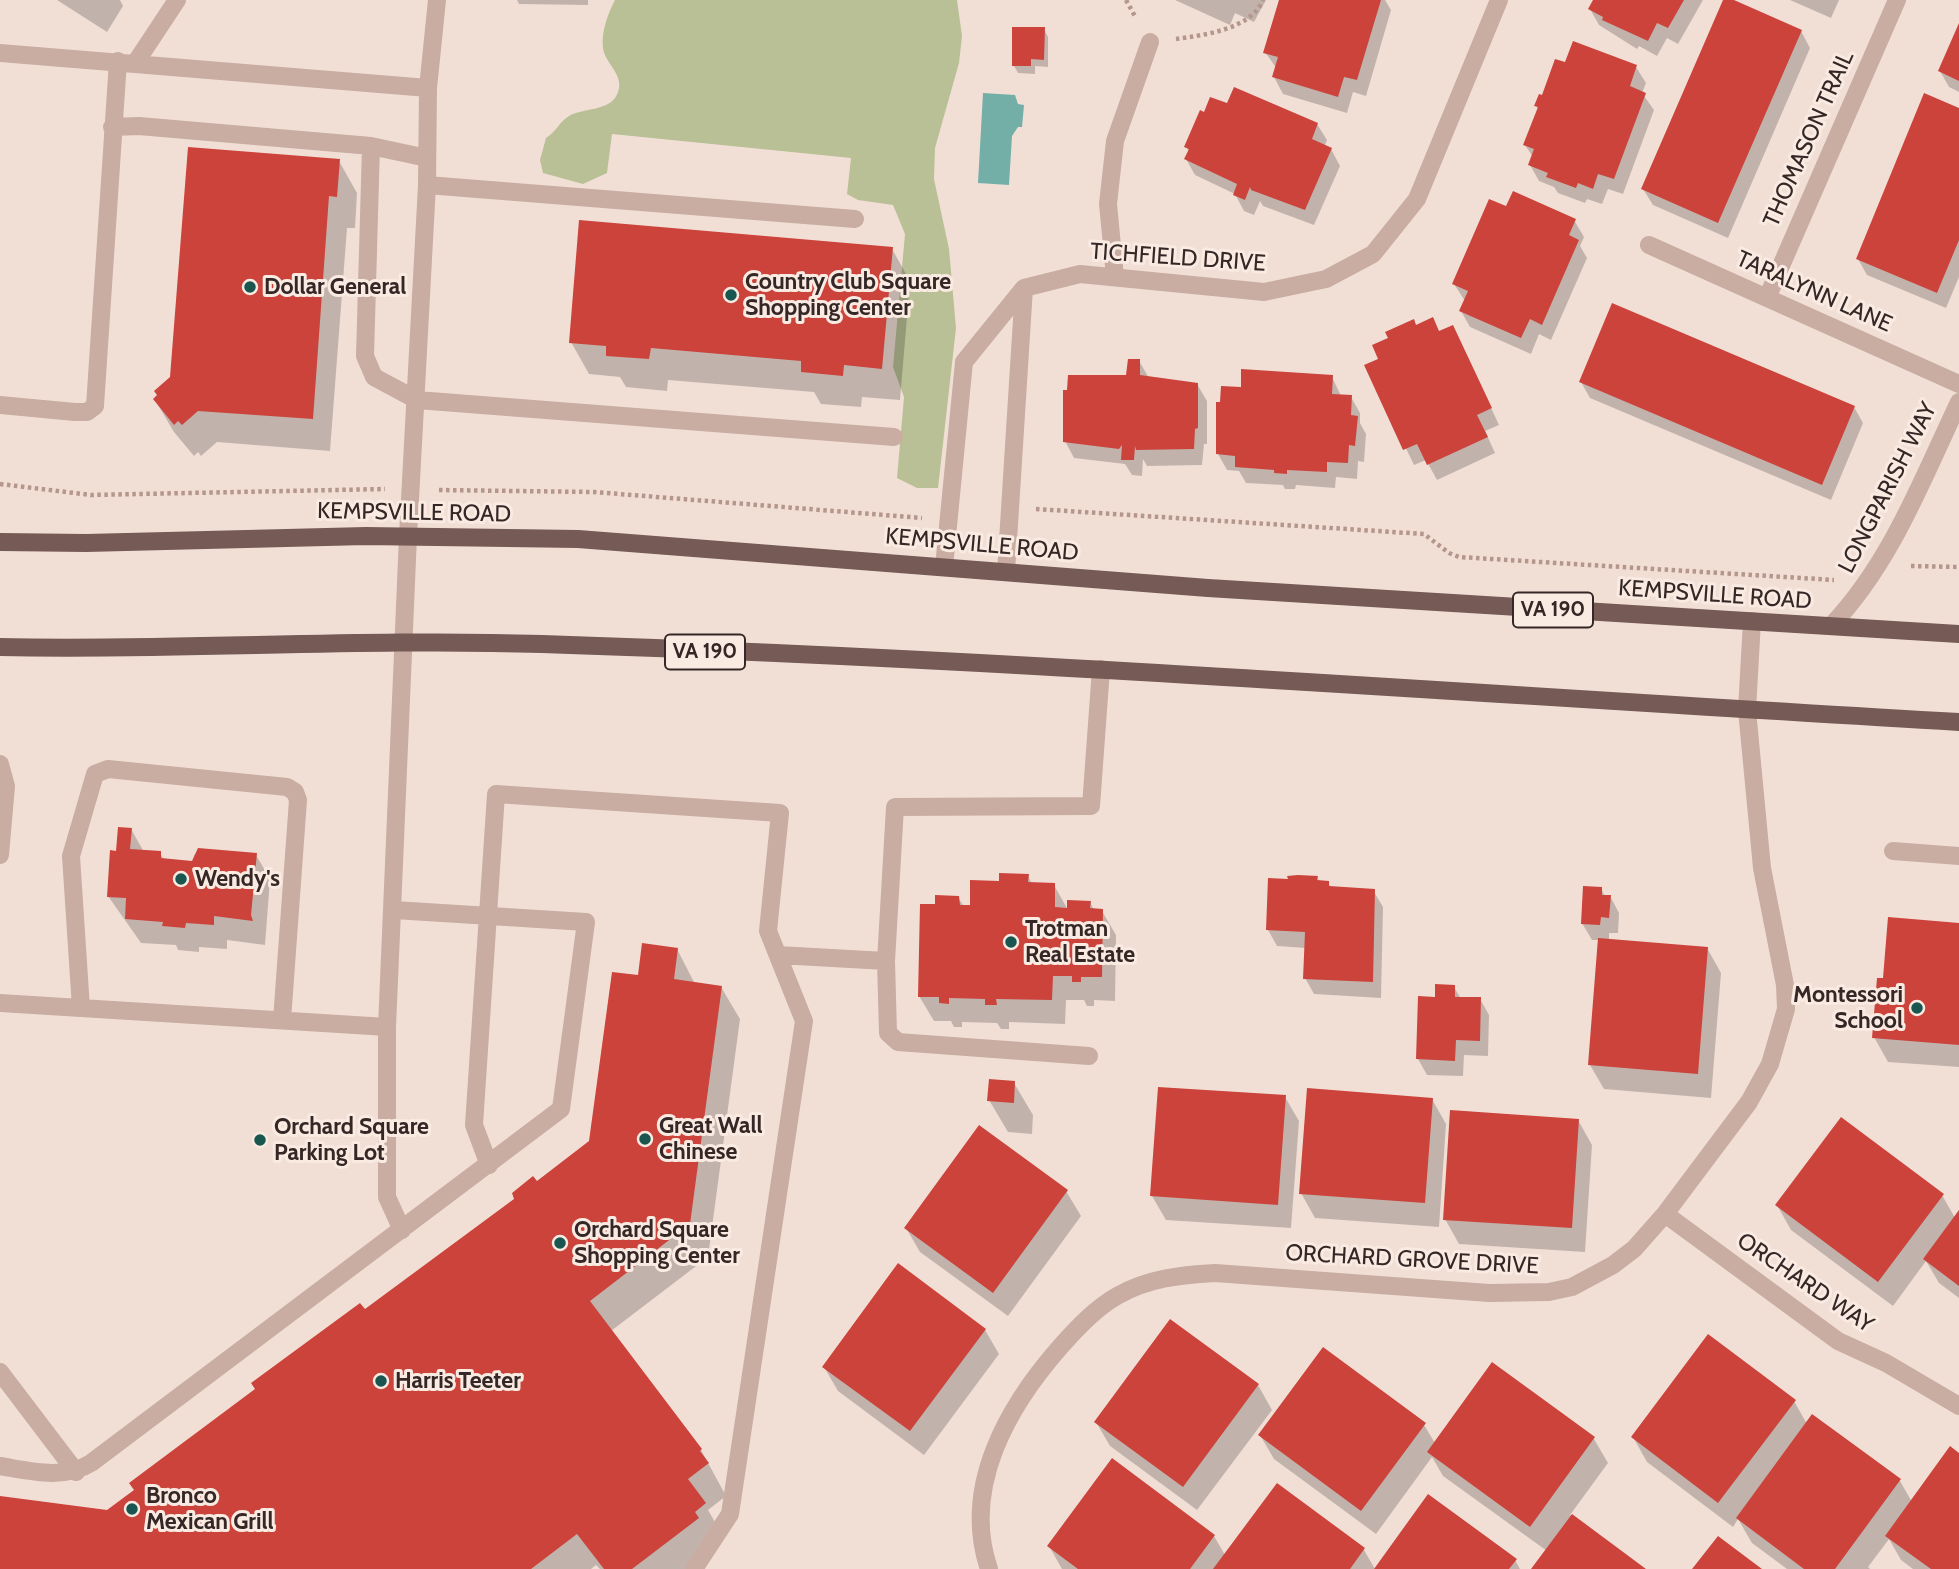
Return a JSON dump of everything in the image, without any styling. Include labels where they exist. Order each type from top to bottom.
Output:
[{"type":"main road","name":"KEMPSVILLE ROAD","points":[[0,542],[408,536],[645,543],[1006,572],[1959,634]]},
{"type":"main road","name":"VA 190","points":[[0,647],[403,642],[542,644],[1101,670],[1959,722]]},
{"type":"street","points":[[0,405],[75,412],[87,412],[95,406],[112,127],[127,62],[177,0]]},
{"type":"street","points":[[402,1230],[387,1198],[387,1027],[410,491],[427,185],[428,89],[437,0]]},
{"type":"street","name":"TICHFIELD DRIVE","points":[[1024,288],[1080,274],[1264,292],[1326,279],[1373,254],[1417,199],[1499,0]]},
{"type":"street","name":"THOMASON TRAIL","points":[[1767,298],[1897,0]]},
{"type":"street","points":[[1115,277],[1108,204],[1115,141],[1150,42]]},
{"type":"street","points":[[0,53],[428,89]]},
{"type":"street","points":[[112,127],[139,126],[371,146],[428,158]]},
{"type":"street","points":[[371,146],[365,356],[374,377],[417,400],[894,437]]},
{"type":"street","points":[[427,185],[855,219]]},
{"type":"street","name":"TARALYNN LANE","points":[[1649,244],[1959,384]]},
{"type":"street","points":[[1006,572],[1024,288]]},
{"type":"street","points":[[944,567],[964,362],[1024,288]]},
{"type":"street","name":"LONGPARISH WAY","points":[[1831,626],[1859,596],[1875,571],[1898,530],[1959,402]]},
{"type":"street","name":"ORCHARD GROVE DRIVE","points":[[989,1569],[981,1547],[980,1501],[991,1455],[1012,1412],[1039,1371],[1082,1322],[1117,1296],[1170,1276],[1215,1273],[1489,1293],[1549,1292],[1572,1287],[1613,1265],[1634,1249],[1665,1214],[1749,1102],[1770,1064],[1786,1009],[1785,985],[1762,868],[1747,710],[1752,621]]},
{"type":"street","points":[[1089,1056],[898,1042],[888,1033],[886,961],[895,807],[1091,806],[1101,670]]},
{"type":"street","points":[[0,764],[6,786],[0,855]]},
{"type":"street","points":[[81,1008],[71,856],[95,774],[108,769],[287,787],[295,792],[298,800],[282,1020]]},
{"type":"street","points":[[489,1165],[474,1125],[496,794],[780,813],[768,931],[804,1021],[730,1514],[694,1569]]},
{"type":"street","points":[[1893,851],[1959,856]]},
{"type":"street","points":[[0,1466],[76,1472],[561,1109],[586,922],[394,910]]},
{"type":"street","points":[[778,955],[886,961]]},
{"type":"street","points":[[0,1003],[387,1027]]},
{"type":"street","name":"ORCHARD WAY","points":[[1665,1214],[1838,1341],[1886,1363],[1959,1406]]},
{"type":"street","points":[[0,1372],[76,1472]]},
{"type":"path","points":[[1150,42],[1187,38],[1242,23],[1259,11],[1263,0]]},
{"type":"path","points":[[0,484],[91,495],[370,488],[410,491],[594,492],[922,518],[948,516]]},
{"type":"path","points":[[1010,510],[1049,508],[1424,534],[1449,553],[1460,557],[1838,580],[1908,565],[1959,567]]},
{"type":"green space","points":[[615,0],[957,0],[962,36],[959,63],[935,148],[934,179],[949,249],[956,328],[938,488],[917,488],[897,478],[904,397],[893,367],[905,234],[893,205],[858,200],[847,194],[851,158],[612,134],[607,173],[583,184],[543,173],[540,160],[546,138],[569,116],[606,105],[619,91],[618,77],[603,48],[606,23]]},
{"type":"water","points":[[983,93],[1015,95],[1018,104],[1024,105],[1022,127],[1018,127],[1012,136],[1009,185],[978,183]]},
{"type":"building","points":[[1279,0],[1381,0],[1357,80],[1344,77],[1338,97],[1272,77],[1278,57],[1263,53]]},
{"type":"building","points":[[1593,0],[1684,0],[1668,28],[1657,23],[1648,41],[1602,20],[1603,17],[1588,9]]},
{"type":"building","points":[[1723,0],[1734,0],[1802,30],[1718,223],[1641,189]]},
{"type":"building","points":[[1959,23],[1959,81],[1938,71]]},
{"type":"building","points":[[1012,27],[1045,27],[1044,60],[1031,59],[1031,66],[1012,66]]},
{"type":"building","points":[[1573,41],[1637,65],[1630,86],[1646,93],[1614,179],[1598,174],[1593,189],[1578,183],[1576,188],[1546,177],[1548,173],[1528,165],[1534,149],[1523,145],[1538,107],[1534,106],[1539,94],[1542,95],[1555,59],[1565,62]]},
{"type":"building","points":[[1234,87],[1318,123],[1312,139],[1332,148],[1305,210],[1251,190],[1250,187],[1245,200],[1233,195],[1237,184],[1184,159],[1189,149],[1184,147],[1200,110],[1204,112],[1210,97],[1227,103]]},
{"type":"building","points":[[1924,93],[1959,108],[1959,240],[1937,293],[1856,259]]},
{"type":"building","name":"Dollar General","points":[[188,147],[340,159],[337,197],[329,196],[313,419],[198,411],[182,425],[178,421],[174,425],[153,399],[157,395],[154,391],[170,377]]},
{"type":"building","points":[[1513,191],[1576,219],[1569,235],[1579,240],[1542,325],[1530,319],[1521,338],[1459,311],[1468,291],[1452,284],[1489,199],[1506,206]]},
{"type":"building","name":"Country Club Square Shopping Center","points":[[579,220],[893,247],[882,369],[844,365],[843,376],[801,372],[801,361],[651,348],[649,359],[606,356],[606,346],[569,343]]},
{"type":"building","points":[[1612,303],[1855,406],[1822,485],[1579,382]]},
{"type":"building","points":[[1433,317],[1439,331],[1453,325],[1492,408],[1477,415],[1488,437],[1427,465],[1417,444],[1403,450],[1364,365],[1378,359],[1372,345],[1388,338],[1385,332],[1414,319],[1416,325]]},
{"type":"building","points":[[1128,359],[1140,359],[1140,375],[1198,383],[1198,428],[1195,429],[1194,449],[1136,450],[1135,446],[1134,460],[1121,460],[1122,445],[1119,449],[1063,442],[1063,390],[1067,390],[1068,375],[1126,375]]},
{"type":"building","points":[[1241,369],[1333,375],[1332,394],[1352,395],[1351,415],[1358,416],[1355,446],[1349,445],[1348,463],[1327,462],[1327,472],[1287,470],[1287,474],[1274,473],[1274,470],[1235,467],[1235,456],[1216,454],[1216,402],[1220,402],[1221,386],[1241,387]]},
{"type":"building","name":"Wendy's","points":[[118,827],[132,828],[130,849],[161,851],[161,858],[192,861],[198,848],[257,853],[251,915],[253,921],[214,916],[214,925],[186,923],[185,928],[162,926],[163,922],[125,919],[126,898],[107,897],[110,850],[116,851]]},
{"type":"building","name":"Trotman Real Estate","points":[[999,873],[1029,874],[1028,882],[1055,883],[1055,907],[1067,908],[1067,900],[1091,901],[1090,908],[1103,909],[1102,977],[1081,977],[1081,982],[1072,982],[1072,976],[1053,976],[1052,1000],[996,999],[997,1005],[985,1005],[985,999],[949,998],[949,1004],[939,1003],[939,997],[918,997],[920,904],[935,904],[935,895],[959,896],[960,905],[970,905],[970,880],[999,881]]},
{"type":"building","points":[[1287,876],[1318,876],[1317,880],[1329,881],[1329,886],[1375,889],[1373,982],[1303,979],[1305,932],[1266,930],[1268,878],[1288,879]]},
{"type":"building","points":[[1583,886],[1602,887],[1602,895],[1611,895],[1609,918],[1601,917],[1600,925],[1581,924]]},
{"type":"building","name":"Montessori School","points":[[1888,917],[1959,923],[1959,1045],[1872,1038],[1877,978],[1883,978]]},
{"type":"building","points":[[1598,938],[1708,947],[1698,1074],[1588,1065]]},
{"type":"building","name":"Orchard Square Shopping Center","points":[[642,943],[678,948],[674,979],[722,986],[690,1224],[590,1301],[702,1449],[700,1451],[709,1463],[688,1479],[706,1503],[695,1512],[699,1518],[632,1569],[604,1569],[577,1534],[531,1569],[0,1569],[0,1496],[107,1510],[134,1490],[129,1483],[255,1389],[251,1383],[360,1303],[365,1309],[514,1199],[512,1193],[533,1176],[537,1181],[589,1141],[612,972],[638,975]]},
{"type":"building","points":[[1435,984],[1455,985],[1455,997],[1481,997],[1480,1041],[1456,1040],[1455,1061],[1416,1059],[1418,996],[1435,997]]},
{"type":"building","points":[[989,1079],[1015,1081],[1014,1103],[987,1101]]},
{"type":"building","points":[[1158,1087],[1286,1095],[1278,1205],[1150,1196]]},
{"type":"building","points":[[1307,1088],[1433,1098],[1425,1203],[1299,1194]]},
{"type":"building","points":[[1450,1110],[1579,1119],[1572,1228],[1443,1220]]},
{"type":"building","points":[[1841,1117],[1944,1194],[1878,1282],[1775,1205]]},
{"type":"building","points":[[979,1125],[1068,1190],[993,1293],[904,1228]]},
{"type":"building","points":[[1959,1210],[1959,1286],[1923,1259]]},
{"type":"building","points":[[898,1263],[986,1329],[910,1431],[822,1367]]},
{"type":"building","points":[[1170,1319],[1259,1384],[1183,1487],[1094,1422]]},
{"type":"building","points":[[1708,1334],[1796,1400],[1718,1503],[1631,1437]]},
{"type":"building","points":[[1323,1347],[1426,1423],[1361,1511],[1258,1435]]},
{"type":"building","points":[[1492,1362],[1595,1437],[1530,1527],[1427,1452]]},
{"type":"building","points":[[1812,1414],[1901,1479],[1835,1569],[1804,1569],[1736,1518]]},
{"type":"building","points":[[1950,1446],[1959,1453],[1959,1569],[1931,1569],[1885,1536]]},
{"type":"building","points":[[1112,1458],[1215,1535],[1190,1569],[1078,1569],[1047,1546]]},
{"type":"building","points":[[1277,1483],[1365,1548],[1350,1569],[1213,1569]]},
{"type":"building","points":[[1428,1494],[1517,1559],[1509,1569],[1374,1569]]},
{"type":"building","points":[[1572,1514],[1646,1569],[1531,1569]]},
{"type":"building","points":[[1718,1536],[1762,1569],[1692,1569]]},
{"type":"place","name":"Dollar General","points":[[250,287]]},
{"type":"place","name":"Country Club Square Shopping Center","points":[[731,295]]},
{"type":"place","name":"Wendy's","points":[[181,879]]},
{"type":"place","name":"Trotman Real Estate","points":[[1011,942]]},
{"type":"place","name":"Montessori School","points":[[1917,1008]]},
{"type":"place","name":"Great Wall Chinese","points":[[645,1139]]},
{"type":"place","name":"Orchard Square Parking Lot","points":[[260,1140]]},
{"type":"place","name":"Orchard Square Shopping Center","points":[[560,1243]]},
{"type":"place","name":"Harris Teeter","points":[[381,1381]]},
{"type":"place","name":"Bronco Mexican Grill","points":[[132,1509]]}]
